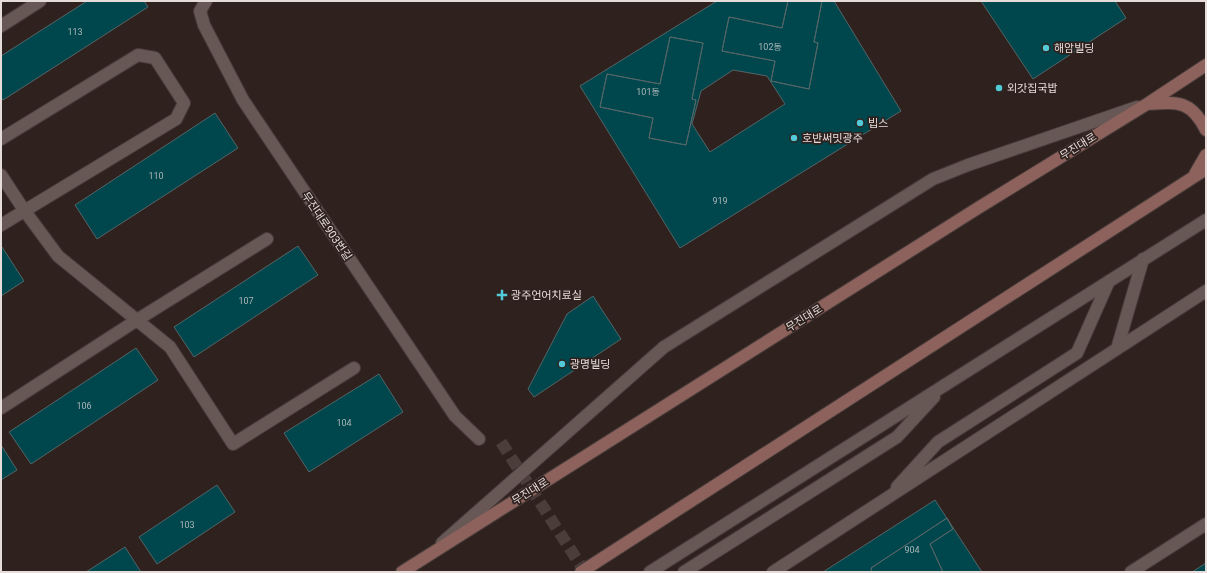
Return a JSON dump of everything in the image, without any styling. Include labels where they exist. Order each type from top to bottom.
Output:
[{"type":"main road","name":"무진대로","points":[[402,572],[972,212],[1148,104],[1206,65]]},
{"type":"main road","points":[[1148,104],[1171,102],[1188,107],[1199,117],[1206,130]]},
{"type":"main road","points":[[1193,177],[1206,155]]},
{"type":"main road","points":[[580,572],[1206,168]]},
{"type":"street","points":[[1,26],[40,1]]},
{"type":"street","name":"무진대로903번길","points":[[206,1],[200,11],[204,25],[243,100],[455,416],[479,439]]},
{"type":"street","points":[[1,139],[138,54],[156,58],[184,103],[176,119],[1,225]]},
{"type":"street","points":[[425,557],[664,347],[932,179],[968,164],[1148,104]]},
{"type":"street","points":[[1,175],[24,210],[58,256],[170,347],[234,444],[354,368]]},
{"type":"street","points":[[650,572],[1206,220]]},
{"type":"street","points":[[1,408],[137,320],[267,239]]},
{"type":"street","points":[[1117,349],[1143,259]]},
{"type":"street","points":[[886,499],[938,442],[1077,353],[1109,281]]},
{"type":"street","points":[[773,572],[1206,291]]},
{"type":"street","points":[[684,572],[897,437],[945,385]]},
{"type":"street","points":[[1131,572],[1206,524]]},
{"type":"building","points":[[87,1],[144,1],[148,7],[3,100],[1,97],[1,56]]},
{"type":"building","name":"호반써밋광주","points":[[717,1],[834,1],[901,111],[680,248],[580,86]],"holes":[[[733,70],[767,76],[785,104],[710,152],[692,124],[701,91]]]},
{"type":"building","points":[[788,1],[822,1],[814,42],[818,43],[809,89],[771,81],[775,61],[722,51],[729,17],[782,28]]},
{"type":"building","points":[[788,1],[822,1],[814,42],[818,43],[809,89],[771,81],[775,61],[722,51],[729,17],[782,28]]},
{"type":"building","name":"해암빌딩","points":[[981,1],[1115,1],[1126,18],[1033,79]]},
{"type":"building","points":[[670,37],[703,43],[692,99],[696,100],[686,145],[649,138],[653,118],[600,107],[607,74],[660,84]]},
{"type":"building","points":[[670,37],[703,43],[692,99],[696,100],[686,145],[649,138],[653,118],[600,107],[607,74],[660,84]]},
{"type":"building","points":[[215,113],[238,148],[97,239],[75,205]]},
{"type":"building","points":[[298,246],[318,275],[194,357],[174,327]]},
{"type":"building","points":[[2,247],[24,281],[1,296],[1,248]]},
{"type":"building","name":"광명빌딩","points":[[593,296],[621,339],[534,397],[528,389],[567,314]]},
{"type":"building","points":[[136,348],[158,380],[31,464],[9,432]]},
{"type":"building","points":[[379,374],[403,412],[309,472],[284,433]]},
{"type":"building","points":[[1,445],[17,470],[1,480]]},
{"type":"building","points":[[217,485],[235,512],[157,564],[139,537]]},
{"type":"building","points":[[935,500],[982,572],[823,572]]},
{"type":"building","points":[[947,518],[953,529],[930,544],[943,572],[872,572],[871,568]]},
{"type":"building","points":[[947,518],[953,529],[930,544],[943,572],[872,572],[871,568]]},
{"type":"building","points":[[125,547],[141,572],[86,572]]},
{"type":"building","points":[[1206,563],[1206,572],[1192,572]]},
{"type":"tunnel","points":[[501,442],[585,572]]},
{"type":"place","name":"해암빌딩","points":[[1046,48]]},
{"type":"place","name":"외갓집국밥","points":[[999,88]]},
{"type":"place","name":"빕스","points":[[860,123]]},
{"type":"place","name":"호반써밋광주","points":[[794,138]]},
{"type":"place","name":"광주언어치료실","points":[[502,295]]},
{"type":"place","name":"광명빌딩","points":[[562,364]]}]
